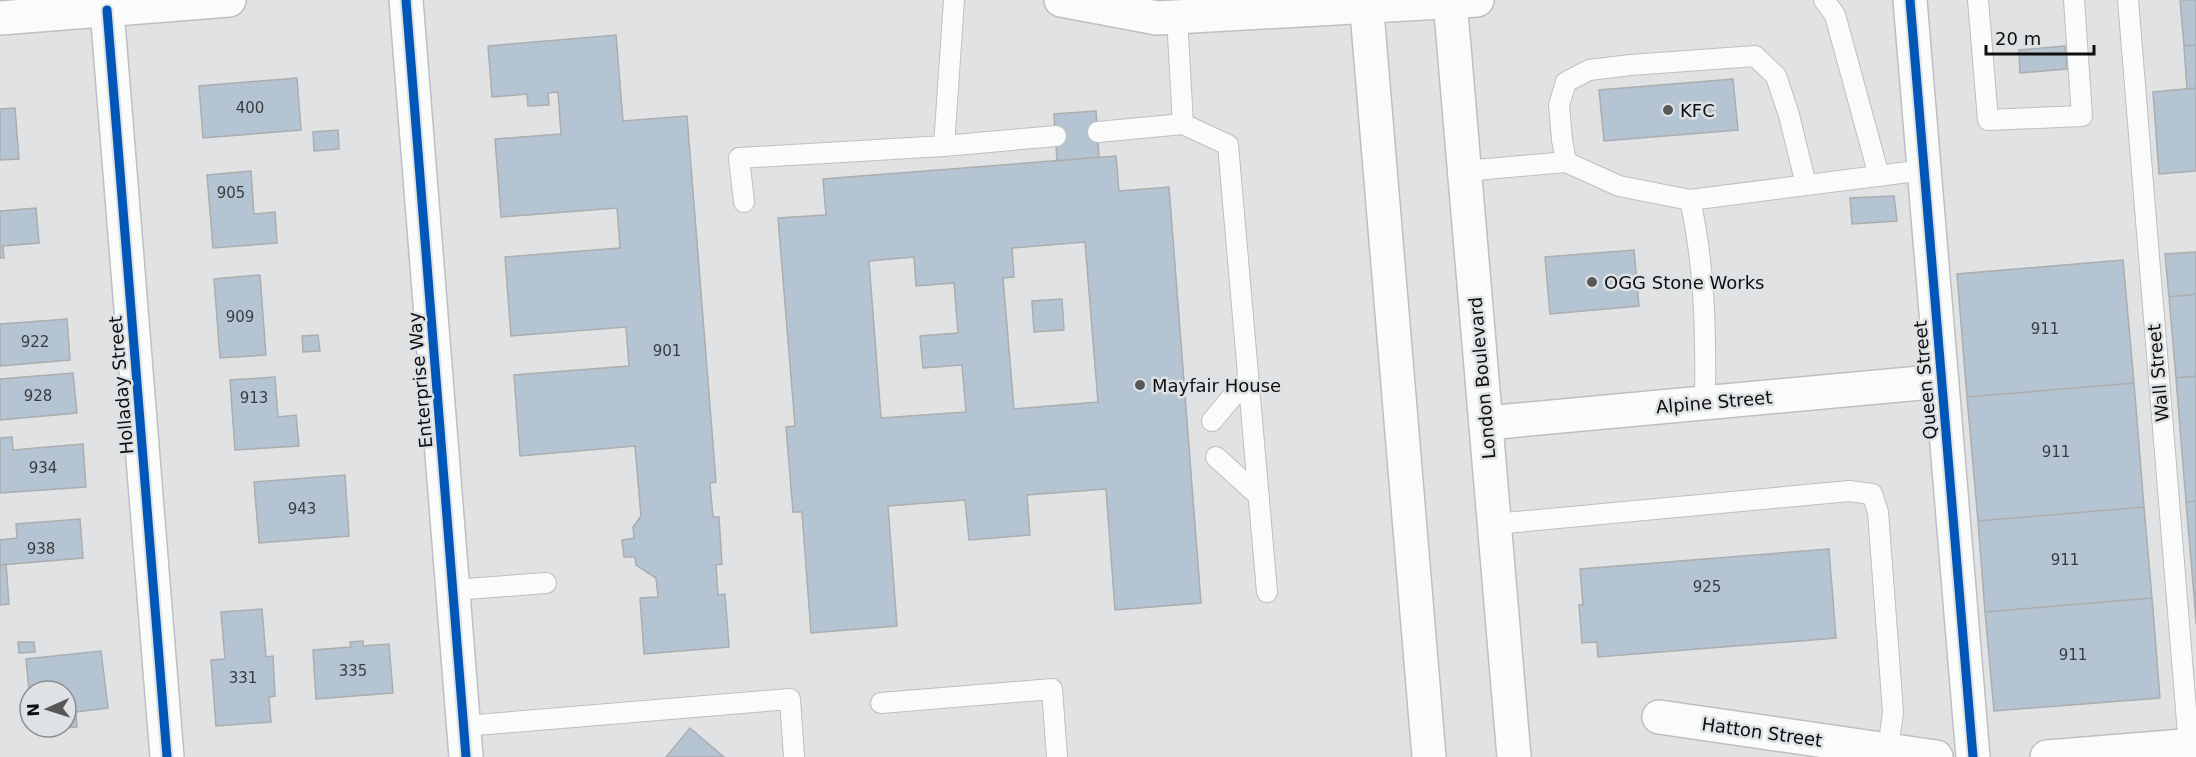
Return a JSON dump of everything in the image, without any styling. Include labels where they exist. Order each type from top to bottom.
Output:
[{"type":"street","points":[[0,18],[229,0]]},
{"type":"street","name":"Enterprise Way","points":[[406,0],[465,741]]},
{"type":"street","points":[[1061,0],[1157,18],[1366,4],[1459,1]]},
{"type":"street","name":"Queen Street","points":[[1910,0],[1973,757]]},
{"type":"street","name":"London Boulevard","points":[[1459,1],[1465,171],[1514,757]]},
{"type":"street","points":[[1366,4],[1429,757]]},
{"type":"street","name":"Holladay Street","points":[[107,10],[167,757]]},
{"type":"street","name":"Alpine Street","points":[[1486,423],[1942,381]]},
{"type":"street","name":"Hatton Street","points":[[1659,717],[1936,757]]},
{"type":"street","points":[[2047,757],[2192,746]]},
{"type":"lane","points":[[944,146],[954,0]]},
{"type":"lane","points":[[1824,0],[1835,15],[1879,176]]},
{"type":"lane","points":[[1978,0],[1988,120],[2082,116],[2074,0]]},
{"type":"lane","name":"Wall Street","points":[[2128,0],[2192,746]]},
{"type":"lane","points":[[1176,17],[1183,124]]},
{"type":"lane","points":[[1566,162],[1559,105],[1566,82],[1589,70],[1755,56],[1776,76],[1794,132],[1806,185]]},
{"type":"lane","points":[[1098,132],[1183,124],[1228,145],[1267,592]]},
{"type":"lane","points":[[744,202],[739,158],[944,146],[1056,136]]},
{"type":"lane","points":[[1465,171],[1566,162],[1619,186],[1690,200],[1924,170]]},
{"type":"lane","points":[[1690,200],[1697,230],[1706,337],[1705,403]]},
{"type":"lane","points":[[1212,421],[1248,378]]},
{"type":"lane","points":[[1216,457],[1259,495]]},
{"type":"lane","points":[[1495,524],[1849,491],[1872,494],[1878,512],[1893,712],[1888,749]]},
{"type":"lane","points":[[453,590],[546,583]]},
{"type":"lane","points":[[882,703],[1052,689],[1057,757]]},
{"type":"lane","points":[[465,741],[790,699],[794,757]]},
{"type":"building","points":[[2180,0],[2196,0],[2196,45],[2184,46]]},
{"type":"building","points":[[616,35],[623,121],[687,116],[716,482],[710,483],[713,517],[719,517],[722,564],[716,565],[718,595],[725,594],[729,647],[644,654],[640,598],[658,597],[656,578],[636,565],[635,557],[624,557],[622,540],[634,538],[633,527],[641,516],[635,446],[520,456],[514,375],[629,366],[626,327],[511,336],[505,257],[620,248],[617,208],[501,217],[495,139],[561,134],[558,92],[548,93],[549,105],[528,106],[527,94],[492,97],[488,46]]},
{"type":"building","points":[[2196,45],[2196,88],[2187,89],[2184,46]]},
{"type":"building","points":[[2065,46],[2067,69],[2020,73],[2019,50]]},
{"type":"building","points":[[297,78],[301,130],[203,138],[199,86]]},
{"type":"building","name":"KFC","points":[[1733,79],[1738,130],[1604,141],[1599,90]]},
{"type":"building","points":[[2196,88],[2196,171],[2159,174],[2153,92]]},
{"type":"building","points":[[15,108],[19,159],[0,160],[0,109]]},
{"type":"building","points":[[1096,111],[1099,157],[1057,161],[1054,114]]},
{"type":"building","points":[[338,130],[339,149],[314,151],[313,132]]},
{"type":"building","name":"Mayfair House","points":[[1116,156],[1119,191],[1169,187],[1201,603],[1115,610],[1106,489],[1027,495],[1030,535],[969,540],[965,500],[888,506],[897,626],[811,633],[802,512],[793,512],[786,427],[795,426],[778,218],[826,215],[823,179]],"holes":[[[1085,242],[1098,402],[1014,409],[1003,278],[1014,277],[1012,248]],[[914,257],[916,286],[954,283],[958,333],[920,336],[923,368],[962,365],[966,412],[881,418],[869,261]]]},
{"type":"building","points":[[251,171],[254,214],[275,212],[277,243],[213,248],[207,175]]},
{"type":"building","points":[[1894,196],[1897,221],[1852,224],[1850,198]]},
{"type":"building","points":[[36,208],[39,243],[3,246],[4,258],[0,258],[0,211]]},
{"type":"building","name":"OGG Stone Works","points":[[1634,250],[1639,306],[1550,314],[1545,257]]},
{"type":"building","points":[[2196,252],[2196,294],[2169,297],[2165,254]]},
{"type":"building","points":[[2123,260],[2134,383],[1967,397],[1957,274]]},
{"type":"building","points":[[260,275],[266,355],[220,358],[214,279]]},
{"type":"building","points":[[2196,294],[2196,376],[2176,378],[2169,297]]},
{"type":"building","points":[[1062,299],[1064,330],[1034,332],[1032,301]]},
{"type":"building","points":[[67,319],[70,360],[0,366],[0,324]]},
{"type":"building","points":[[318,335],[320,351],[303,352],[302,336]]},
{"type":"building","points":[[73,373],[77,413],[0,420],[0,379]]},
{"type":"building","points":[[2196,376],[2196,501],[2186,502],[2176,378]]},
{"type":"building","points":[[275,377],[278,417],[296,415],[299,446],[235,450],[230,380]]},
{"type":"building","points":[[2134,383],[2144,507],[1978,521],[1967,397]]},
{"type":"building","points":[[12,437],[13,450],[83,444],[86,487],[0,493],[0,438]]},
{"type":"building","points":[[345,475],[349,536],[259,543],[254,482]]},
{"type":"building","points":[[2196,501],[2196,595],[2194,595],[2186,502]]},
{"type":"building","points":[[2144,507],[2152,598],[1985,612],[1978,521]]},
{"type":"building","points":[[80,519],[83,558],[0,565],[0,540],[17,538],[16,524]]},
{"type":"building","points":[[1829,549],[1836,638],[1598,657],[1597,642],[1582,643],[1579,605],[1583,605],[1580,569]]},
{"type":"building","points":[[6,564],[9,604],[0,605],[0,565]]},
{"type":"building","points":[[2194,595],[2196,595],[2196,624]]},
{"type":"building","points":[[2152,598],[2160,698],[1994,711],[1985,612]]},
{"type":"building","points":[[262,609],[266,657],[273,656],[275,696],[269,697],[271,722],[216,726],[211,660],[225,659],[221,612]]},
{"type":"building","points":[[363,641],[363,646],[389,644],[393,693],[316,699],[313,650],[351,647],[350,642]]},
{"type":"building","points":[[18,642],[34,642],[35,652],[19,653]]},
{"type":"building","points":[[101,651],[108,708],[78,712],[78,679],[28,679],[26,659]]},
{"type":"building","points":[[690,728],[724,757],[666,757]]},
{"type":"cycle path","points":[[406,0],[466,757]]},
{"type":"cycle path","points":[[1910,0],[1973,757]]},
{"type":"cycle path","points":[[107,10],[167,757]]},
{"type":"place","name":"KFC","points":[[1668,110]]},
{"type":"place","name":"OGG Stone Works","points":[[1592,282]]},
{"type":"place","name":"Mayfair House","points":[[1140,385]]}]
